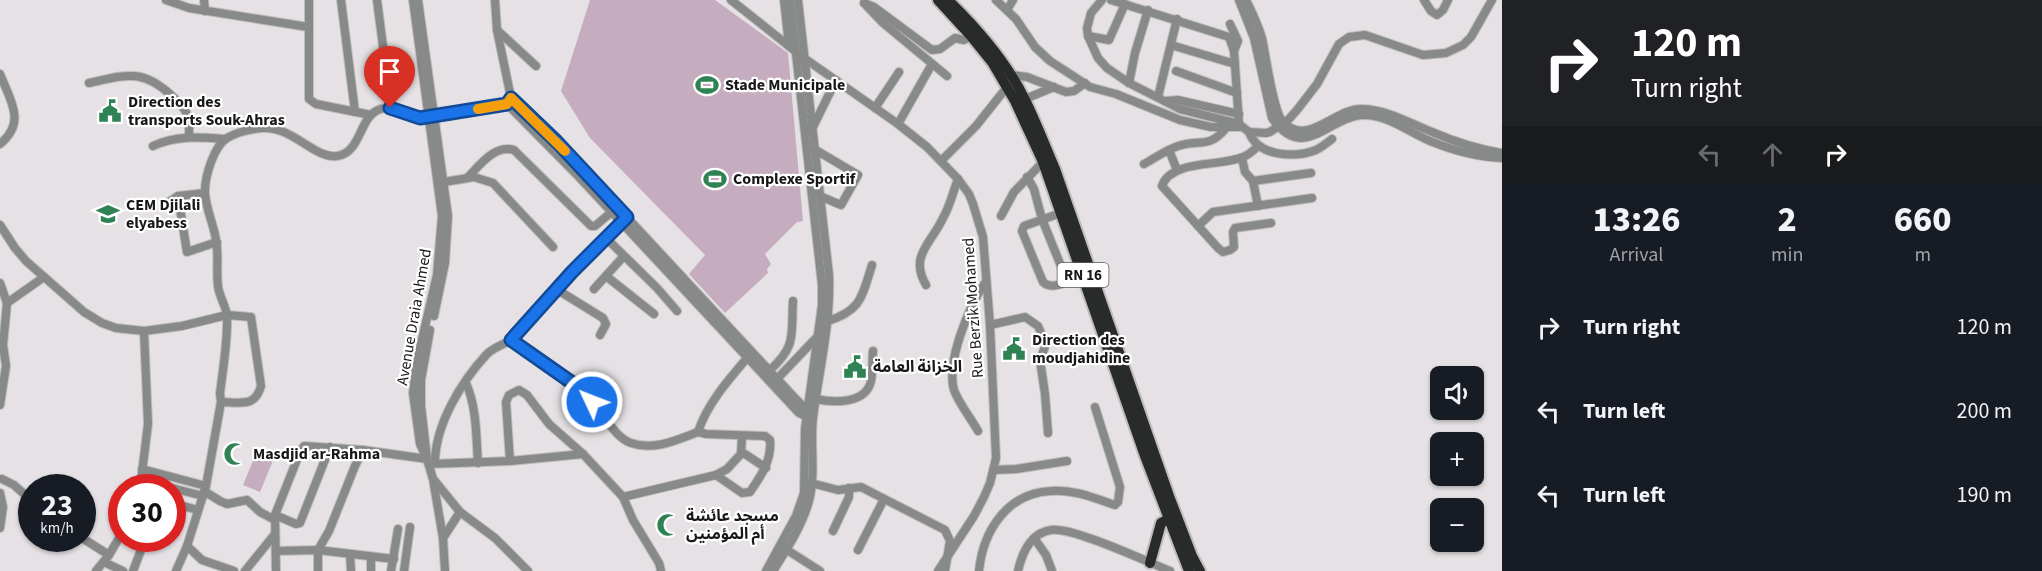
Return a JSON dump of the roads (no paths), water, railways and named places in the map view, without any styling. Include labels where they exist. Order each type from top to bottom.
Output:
[{"type":"highway","name":"RN 16","points":[[938,0],[992,62],[1043,162],[1189,571]]},
{"type":"highway","name":"RN 16","points":[[948,0],[983,36],[1025,99],[1054,169],[1169,496],[1200,571]]},
{"type":"highway","points":[[1150,563],[1161,523],[1169,519]]},
{"type":"street","points":[[166,0],[189,8],[308,27]]},
{"type":"street","points":[[204,0],[205,11]]},
{"type":"street","points":[[309,0],[309,99],[316,104],[371,115]]},
{"type":"street","points":[[342,0],[355,112]]},
{"type":"street","points":[[377,0],[390,108]]},
{"type":"street","name":"Avenue Draia Ahmed","points":[[413,0],[448,216],[442,280],[428,327]]},
{"type":"street","name":"Avenue Draia Ahmed","points":[[418,0],[432,117],[442,232],[421,380],[421,406],[430,462]]},
{"type":"street","points":[[495,0],[497,30],[509,101],[557,142],[614,210],[810,414]]},
{"type":"street","name":"Rue Berzik Mohamed","points":[[731,0],[804,58],[898,124],[942,160],[969,194],[983,237],[990,325],[996,458],[990,483],[974,516],[938,571]]},
{"type":"street","points":[[766,571],[784,548],[805,512],[809,500],[811,483],[810,414],[816,399],[828,324],[829,275],[784,0]]},
{"type":"street","points":[[790,0],[792,47]]},
{"type":"street","points":[[774,571],[804,493],[822,285],[814,149],[798,0]]},
{"type":"street","points":[[996,0],[1007,10],[1035,47],[1085,83],[1180,120],[1211,127],[1244,128]]},
{"type":"street","points":[[1007,10],[1013,0]]},
{"type":"street","points":[[1102,0],[1091,13],[1087,28],[1088,36],[1098,58],[1114,74],[1189,112],[1266,133],[1297,110],[1317,84],[1339,44],[1349,37],[1365,35],[1422,55],[1446,53],[1463,45],[1471,37],[1492,0]]},
{"type":"street","points":[[1111,0],[1228,37],[1234,51],[1239,114],[1244,128],[1258,146],[1290,155],[1317,149],[1332,139]]},
{"type":"street","points":[[1239,0],[1254,38],[1269,111],[1288,135],[1307,138],[1356,115],[1368,116],[1384,118],[1431,141],[1464,152],[1502,158]]},
{"type":"street","points":[[1246,0],[1261,37],[1280,124]]},
{"type":"street","points":[[1424,0],[1431,11],[1437,15],[1443,10],[1448,0]]},
{"type":"street","points":[[862,2],[872,14],[904,35],[935,51],[940,50],[955,38],[964,40],[971,36]]},
{"type":"street","points":[[1088,36],[1109,40],[1125,4]]},
{"type":"street","points":[[1129,83],[1134,53],[1148,10]]},
{"type":"street","points":[[1162,99],[1177,20]]},
{"type":"street","points":[[1230,24],[1238,41],[1234,51]]},
{"type":"street","points":[[497,30],[536,66]]},
{"type":"street","points":[[904,35],[947,76]]},
{"type":"street","points":[[1171,45],[1235,63]]},
{"type":"street","points":[[898,124],[932,63]]},
{"type":"street","points":[[1176,71],[1237,93]]},
{"type":"street","points":[[875,108],[899,72]]},
{"type":"street","points":[[0,74],[15,114],[15,126],[0,144]]},
{"type":"street","points":[[1011,75],[1027,77],[1069,92],[1085,83]]},
{"type":"street","points":[[89,83],[123,76],[139,76],[154,81],[185,109],[190,120],[189,137]]},
{"type":"street","points":[[812,130],[836,80]]},
{"type":"street","points":[[942,160],[976,126],[1006,87]]},
{"type":"street","points":[[1025,99],[1054,87]]},
{"type":"street","points":[[1162,99],[1178,100],[1239,114]]},
{"type":"street","points":[[153,146],[169,140],[189,137],[225,139],[254,129],[274,129],[294,136],[322,153],[338,156],[346,154],[371,115],[380,109],[390,108],[412,117],[432,117],[509,101]]},
{"type":"street","points":[[1280,124],[1304,131],[1315,129],[1347,111],[1360,108],[1381,111],[1464,145],[1502,153]]},
{"type":"street","points":[[1144,164],[1179,146],[1212,141],[1226,128]]},
{"type":"street","points":[[176,571],[187,546],[204,491],[221,402],[227,315],[218,287],[217,242],[205,193],[212,161],[225,139]]},
{"type":"street","points":[[1258,146],[1242,158],[1177,170],[1164,181],[1162,186],[1218,248],[1226,252],[1234,247],[1235,228],[1271,223]]},
{"type":"street","points":[[468,177],[498,150],[507,148],[514,150],[591,226],[595,226],[614,210]]},
{"type":"street","points":[[814,149],[858,175],[842,204],[838,205],[815,194]]},
{"type":"street","points":[[1169,150],[1177,170]]},
{"type":"street","points":[[1242,158],[1245,170],[1253,181],[1258,206]]},
{"type":"street","points":[[1001,216],[1014,192],[1043,162]]},
{"type":"street","points":[[1253,181],[1311,173]]},
{"type":"street","points":[[444,182],[468,177],[485,180],[498,188],[553,247]]},
{"type":"street","points":[[1027,177],[1067,281]]},
{"type":"street","points":[[926,285],[919,272],[921,256],[947,211],[958,179]]},
{"type":"street","points":[[167,203],[178,196],[205,193]]},
{"type":"street","points":[[178,196],[187,252],[217,242]]},
{"type":"street","points":[[1198,226],[1213,212],[1312,198]]},
{"type":"street","points":[[1061,213],[1024,226],[1022,229],[1024,236],[1045,284],[1053,287],[1083,274]]},
{"type":"street","points":[[445,571],[430,462],[440,426],[466,383],[488,353],[511,340],[556,289],[624,220]]},
{"type":"street","points":[[624,220],[799,413],[810,414]]},
{"type":"street","points":[[0,225],[15,248],[44,277],[94,319],[116,328],[144,331],[182,326],[227,315],[253,319],[261,386],[257,398],[253,401],[221,402]]},
{"type":"street","points":[[606,238],[677,311]]},
{"type":"street","points":[[594,289],[623,256]]},
{"type":"street","points":[[777,378],[828,324],[856,306],[872,265]]},
{"type":"street","points":[[606,276],[654,314]]},
{"type":"street","points":[[7,303],[44,277]]},
{"type":"street","points":[[0,283],[7,303],[0,405]]},
{"type":"street","points":[[978,431],[955,393],[954,355],[975,298],[985,283]]},
{"type":"street","points":[[556,289],[603,318],[606,324],[600,334]]},
{"type":"street","points":[[770,370],[783,359],[789,349],[793,301]]},
{"type":"street","points":[[990,325],[1025,317],[1034,322],[1042,332],[1046,344],[1040,360],[1048,433]]},
{"type":"street","points":[[141,474],[148,414],[144,331]]},
{"type":"street","points":[[511,340],[582,392],[621,438],[628,442],[659,445],[698,432],[765,436],[770,440],[770,454],[766,468],[748,494],[742,493],[716,475]]},
{"type":"street","points":[[816,399],[830,402],[845,401],[867,389],[871,382],[873,351]]},
{"type":"street","points":[[698,432],[708,411],[748,357]]},
{"type":"street","points":[[466,383],[471,394],[475,418],[478,463]]},
{"type":"street","points":[[510,461],[506,402],[509,395],[519,390],[527,395],[549,424],[583,454],[623,497],[633,520],[659,563],[661,571]]},
{"type":"street","points":[[979,571],[980,558],[992,526],[1013,503],[1034,494],[1050,491],[1079,494],[1115,505],[1119,502],[1120,487],[1095,407]]},
{"type":"street","points":[[623,497],[716,475],[741,454],[742,436]]},
{"type":"street","points":[[276,571],[275,518],[302,449],[307,446],[363,450],[430,462],[478,463],[583,454]]},
{"type":"street","points":[[142,469],[204,491],[227,504],[247,500],[260,512],[297,524],[300,523],[330,447]]},
{"type":"street","points":[[318,571],[318,550],[363,450]]},
{"type":"street","points":[[741,454],[745,454],[766,468]]},
{"type":"street","points":[[994,470],[1067,461]]},
{"type":"street","points":[[0,528],[3,507],[0,492],[1,478],[18,488]]},
{"type":"street","points":[[433,479],[460,512],[495,538],[528,571]]},
{"type":"street","points":[[811,483],[832,489],[861,487],[945,530],[950,537],[945,571]]},
{"type":"street","points":[[833,531],[849,497],[849,488]]},
{"type":"street","points":[[186,489],[204,491]]},
{"type":"street","points":[[858,550],[884,499]]},
{"type":"street","points":[[186,506],[198,510]]},
{"type":"street","points":[[442,538],[460,512]]},
{"type":"street","points":[[404,571],[410,527]]},
{"type":"street","points":[[391,571],[399,529]]},
{"type":"street","points":[[1018,571],[1021,559],[1034,538],[1052,529],[1076,533],[1170,571]]},
{"type":"street","points":[[245,571],[275,534]]},
{"type":"street","points":[[1034,538],[1046,555],[1052,571]]},
{"type":"street","points":[[187,546],[202,560],[218,569],[234,571]]},
{"type":"street","points":[[784,548],[820,571]]},
{"type":"street","points":[[96,550],[123,571]]},
{"type":"street","points":[[276,551],[318,550],[394,559]]},
{"type":"street","points":[[96,571],[111,552]]},
{"type":"street","points":[[133,571],[140,552]]},
{"type":"street","points":[[350,554],[351,571]]},
{"type":"street","points":[[371,557],[371,571]]},
{"type":"place","name":"Stade Municipale","points":[[707,85]]},
{"type":"place","name":"Direction des transports Souk-Ahras","points":[[110,111]]},
{"type":"place","name":"Complexe Sportif","points":[[715,179]]},
{"type":"place","name":"CEM Djilali elyabess","points":[[108,214]]},
{"type":"place","name":"Direction des moudjahidine","points":[[1014,349]]},
{"type":"place","name":"الخزانة العامة","points":[[855,367]]},
{"type":"place","name":"Masdjid ar-Rahma","points":[[235,454]]},
{"type":"place","name":"مسجد عائشة أم المؤمنين","points":[[668,525]]}]
